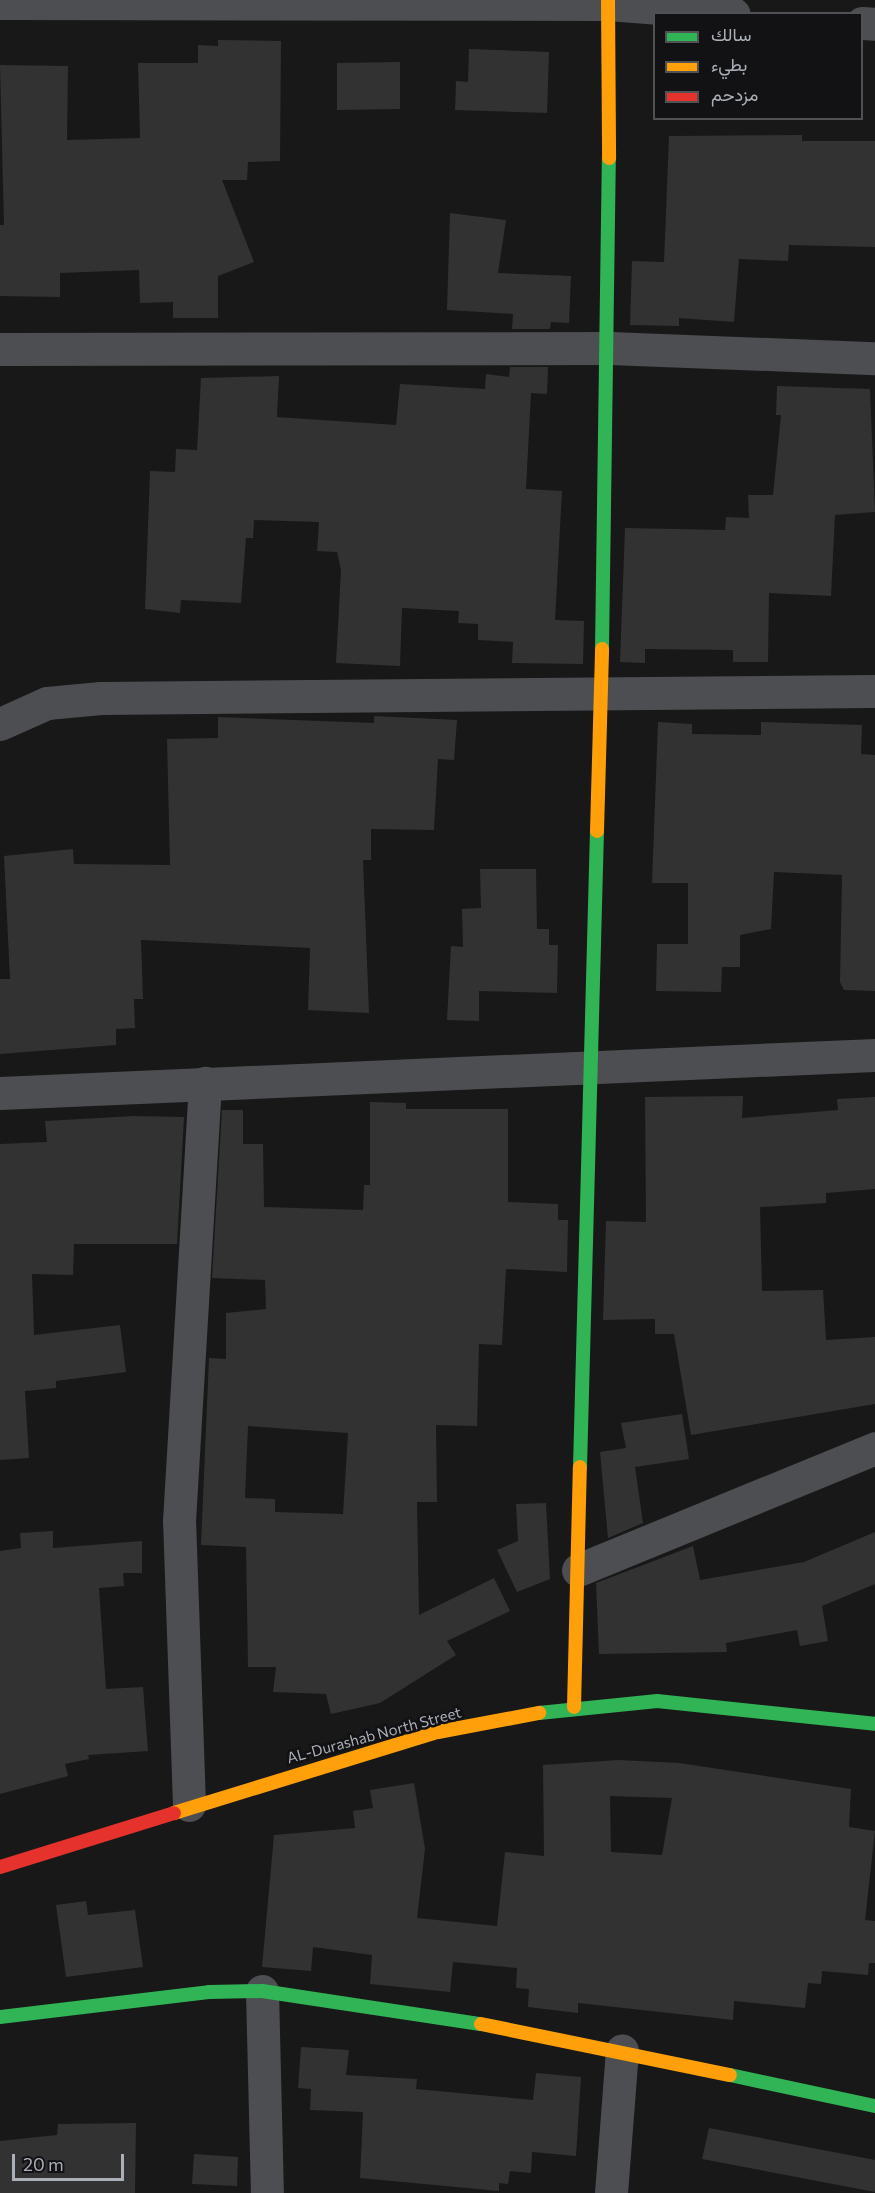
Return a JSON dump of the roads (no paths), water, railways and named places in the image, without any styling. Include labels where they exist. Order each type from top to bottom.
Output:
[{"type":"street","points":[[574,1707],[610,348],[608,2]]},
{"type":"street","points":[[0,3],[608,2],[713,12]]},
{"type":"street","points":[[0,349],[610,348],[875,358]]},
{"type":"street","points":[[0,724],[47,703],[101,698],[875,691]]},
{"type":"street","points":[[0,1093],[875,1055]]},
{"type":"street","points":[[189,1805],[179,1498],[205,1083]]},
{"type":"street","points":[[578,1570],[875,1448]]},
{"type":"street","name":"AL-Durashab North Street","points":[[0,1867],[189,1805],[438,1732],[574,1707],[657,1701],[875,1724]]},
{"type":"street","points":[[262,1991],[267,2193]]},
{"type":"street","points":[[0,2017],[208,1992],[262,1991],[622,2050],[875,2106]]},
{"type":"street","points":[[611,2193],[622,2050]]}]
